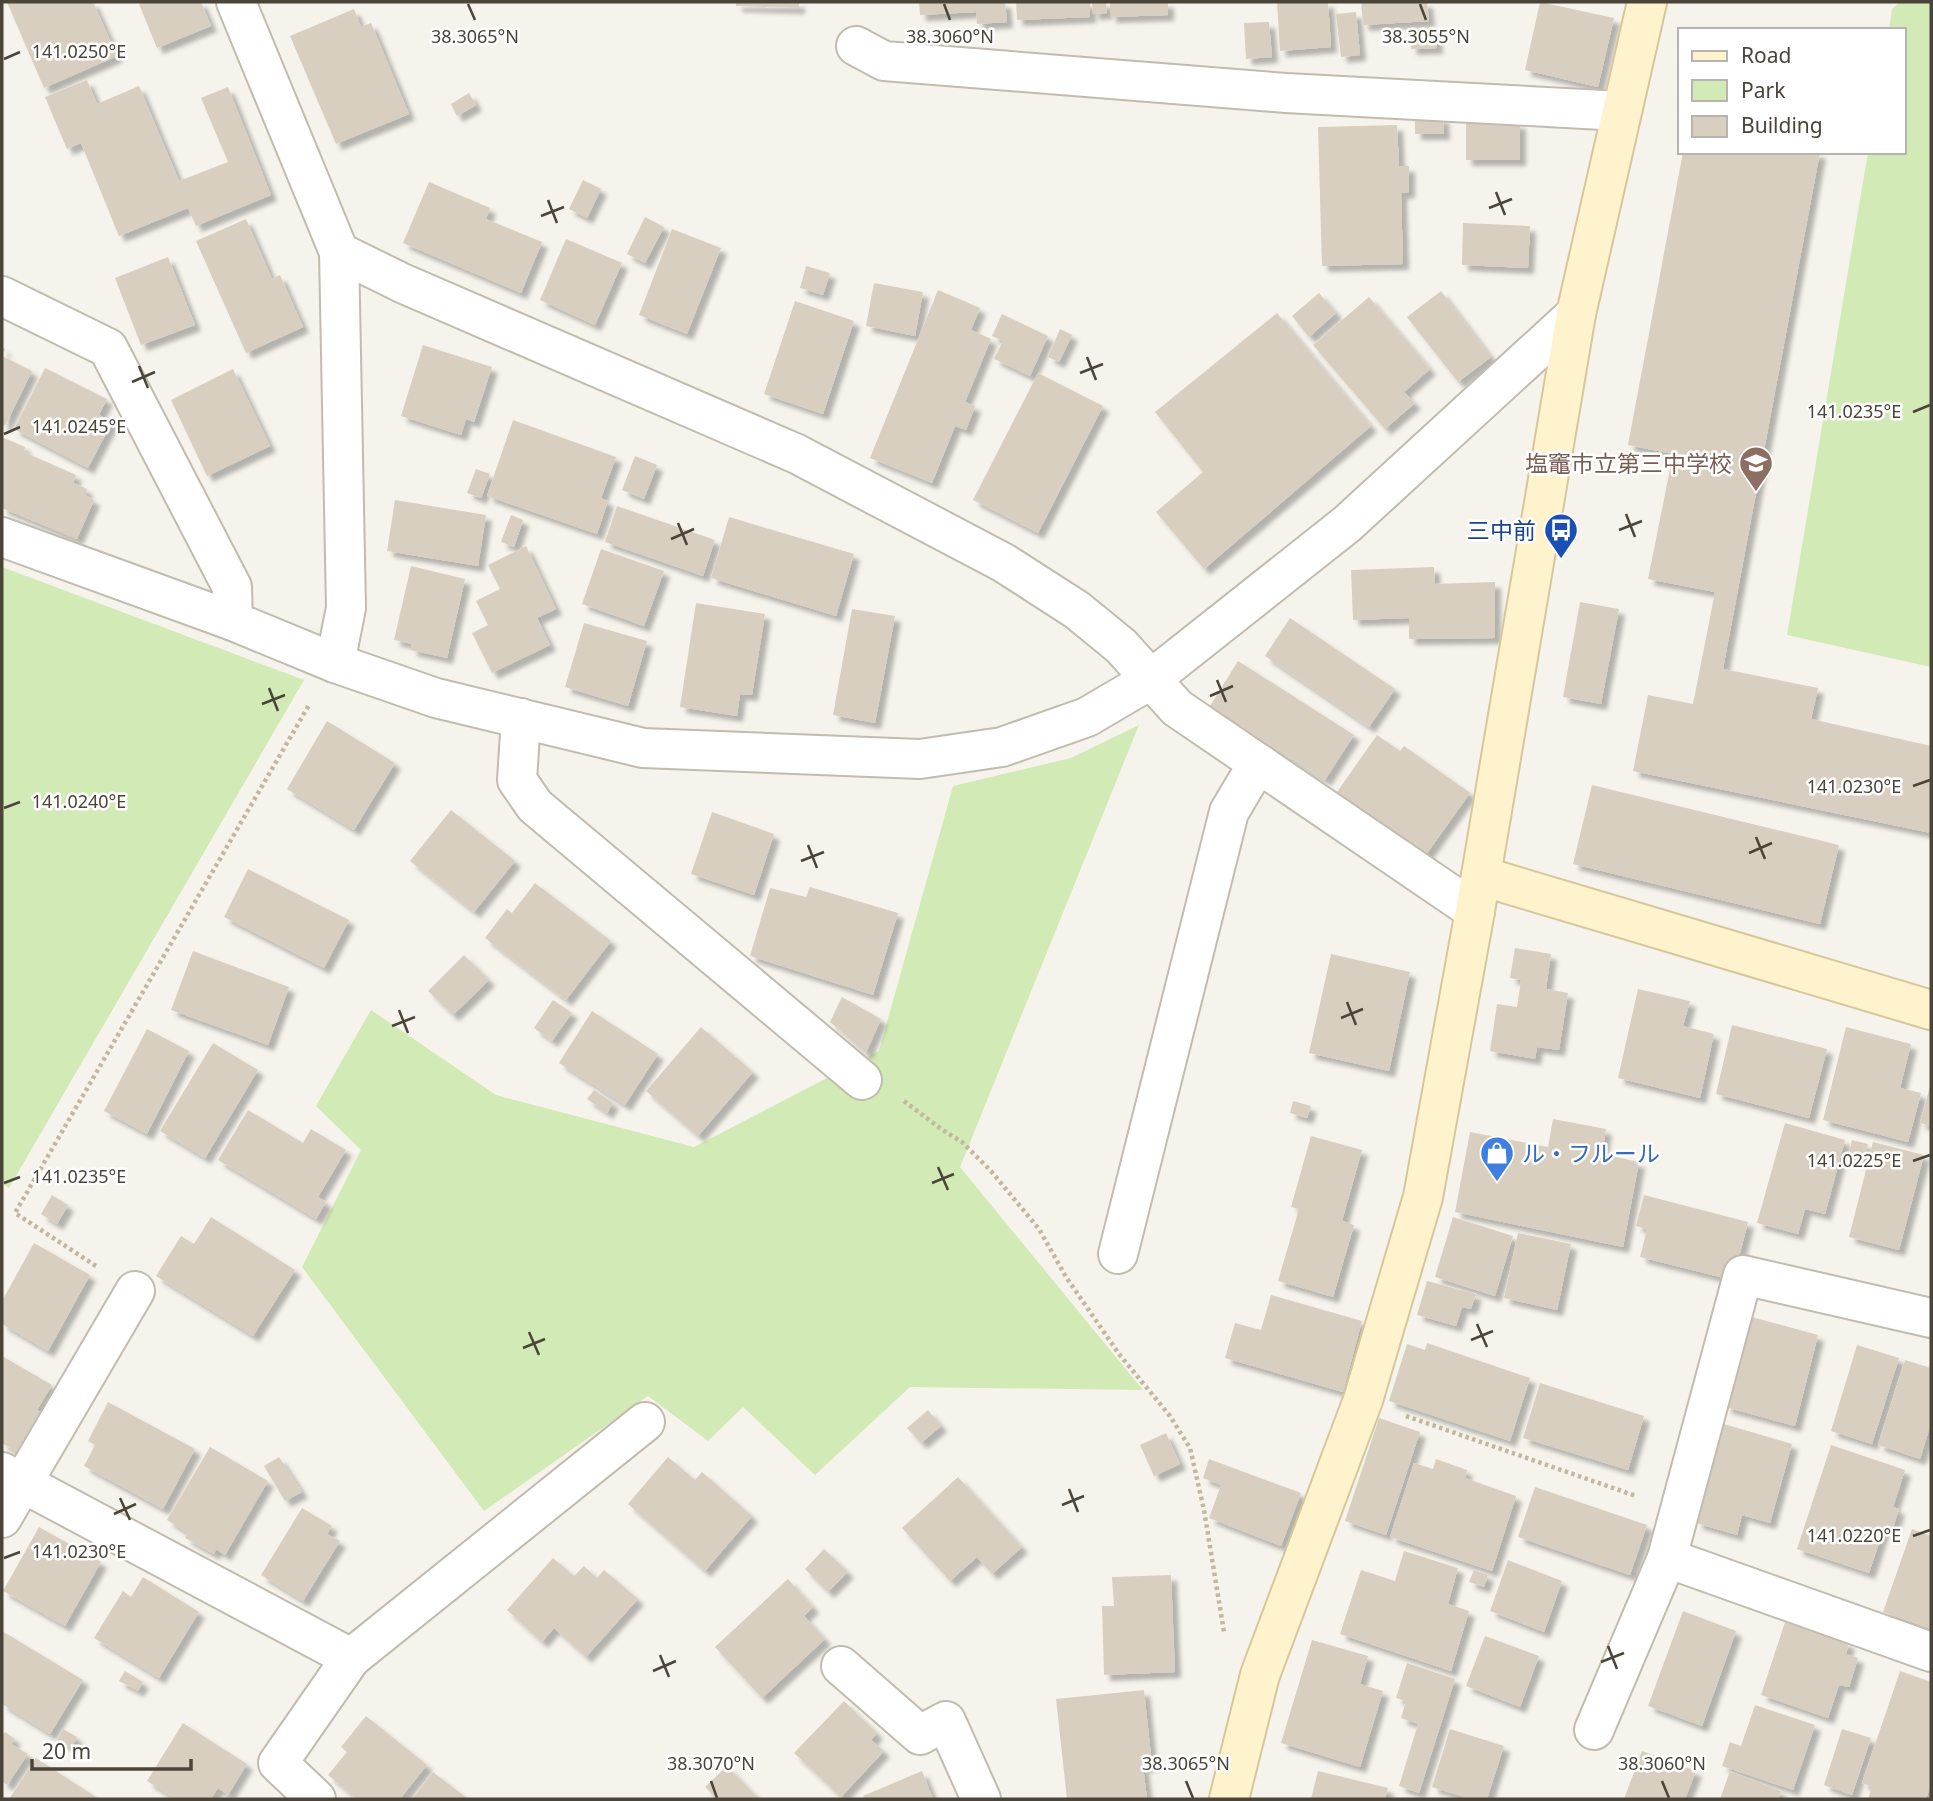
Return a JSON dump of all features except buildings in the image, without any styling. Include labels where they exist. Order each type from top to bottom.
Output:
[{"type":"street","points":[[236,2],[338,253],[346,608],[335,663]]},
{"type":"street","points":[[1229,1799],[1260,1675],[1363,1400],[1423,1197],[1478,893],[1576,314],[1647,2]]},
{"type":"street","points":[[856,46],[884,61],[1286,93],[1621,111]]},
{"type":"street","points":[[338,253],[797,454],[1004,563],[1077,610],[1121,646],[1177,708],[1258,763],[1478,893],[1931,1010]]},
{"type":"street","points":[[2,296],[108,348],[232,587],[233,621]]},
{"type":"street","points":[[2,537],[233,621],[335,663],[436,698],[643,748],[920,759],[1002,747],[1087,717],[1150,680],[1346,524],[1576,314]]},
{"type":"street","points":[[521,718],[517,780],[535,806],[862,1080]]},
{"type":"street","points":[[1118,1254],[1229,812],[1258,763]]},
{"type":"street","points":[[1594,1730],[1667,1558],[1743,1275],[1931,1318]]},
{"type":"street","points":[[2,1518],[11,1477],[135,1291]]},
{"type":"street","points":[[316,1799],[278,1763],[351,1658],[645,1422]]},
{"type":"street","points":[[11,1477],[351,1658]]},
{"type":"street","points":[[1667,1558],[1931,1652]]},
{"type":"street","points":[[841,1666],[920,1735],[946,1721],[981,1799]]},
{"type":"path","points":[[135,1291],[15,1213],[310,702]]},
{"type":"path","points":[[862,1080],[914,1106],[941,1129],[962,1142],[991,1171],[1038,1229],[1066,1277],[1119,1354],[1170,1416],[1190,1448],[1204,1510],[1227,1653],[1260,1675]]},
{"type":"path","points":[[1363,1400],[1680,1511]]},
{"type":"green space","points":[[1900,2],[1931,2],[1931,667],[1787,635],[1868,154],[1905,154],[1905,28],[1889,28],[1892,9]]},
{"type":"green space","points":[[2,567],[304,680],[9,1188],[2,1183]]},
{"type":"green space","points":[[1139,725],[960,1167],[1143,1390],[910,1387],[815,1475],[743,1407],[708,1441],[648,1396],[484,1511],[302,1267],[361,1150],[316,1106],[371,1010],[496,1095],[694,1147],[879,1051],[953,786],[1071,758]]},
{"type":"place","name":"塩竈市立第三中学校","points":[[1756,493]]},
{"type":"place","name":"三中前","points":[[1561,560]]},
{"type":"place","name":"ル・フルール","points":[[1497,1183]]}]
